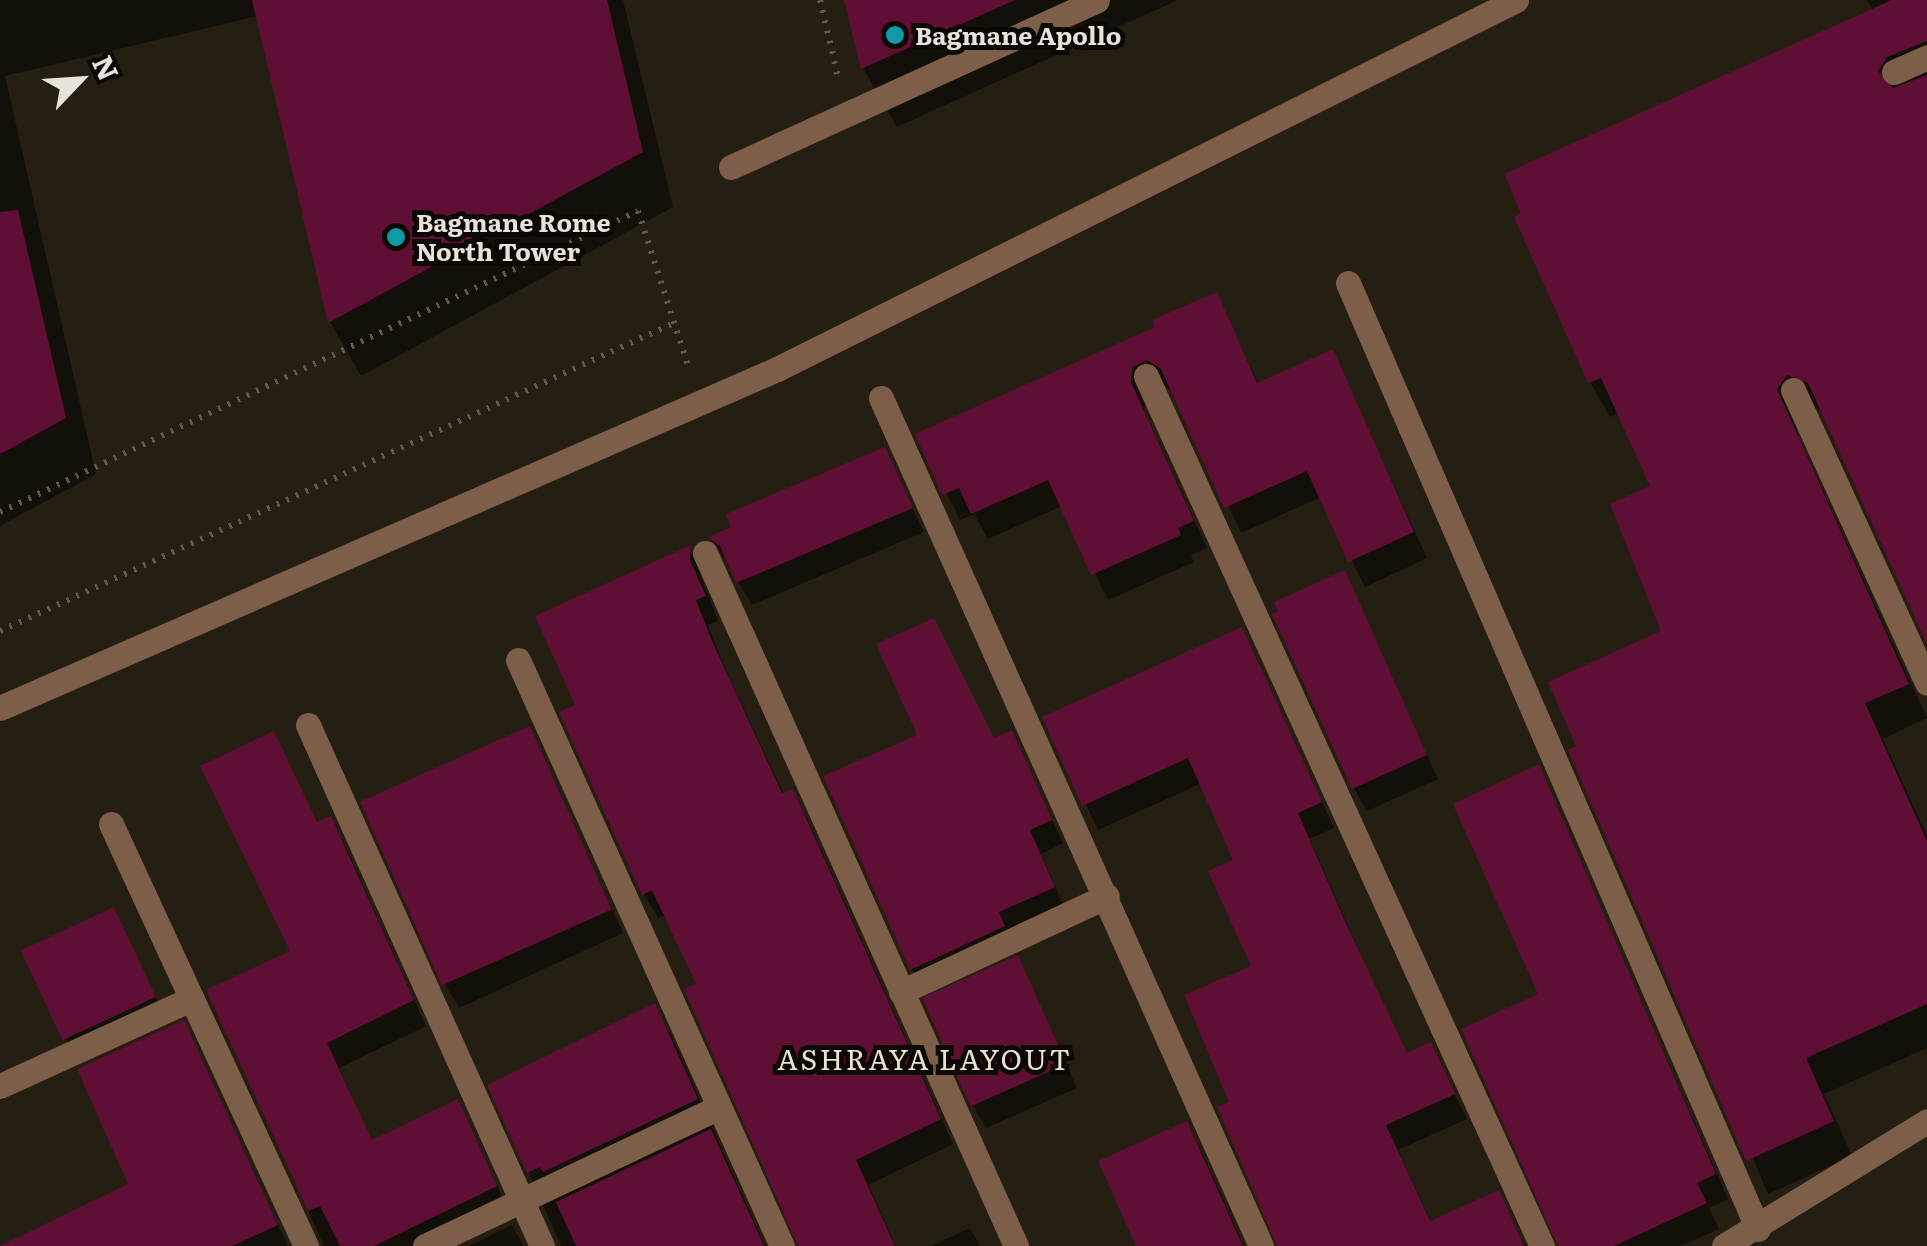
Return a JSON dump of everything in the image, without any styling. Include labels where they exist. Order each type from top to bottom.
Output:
[{"type":"street","points":[[731,168],[1097,0]]},
{"type":"street","points":[[0,708],[700,402],[1516,0]]},
{"type":"street","points":[[1894,72],[1927,57]]},
{"type":"street","points":[[1348,283],[1758,1229]]},
{"type":"street","points":[[1146,376],[1542,1246]]},
{"type":"street","points":[[1792,390],[1927,683]]},
{"type":"street","points":[[880,398],[1261,1246]]},
{"type":"street","points":[[705,552],[1016,1246]]},
{"type":"street","points":[[518,660],[782,1246]]},
{"type":"street","points":[[308,726],[542,1246]]},
{"type":"street","points":[[111,824],[303,1245]]},
{"type":"street","points":[[901,992],[1107,896]]},
{"type":"street","points":[[0,1086],[191,999]]},
{"type":"street","points":[[425,1246],[720,1107]]},
{"type":"street","points":[[1724,1246],[1758,1229],[1927,1121]]},
{"type":"path","points":[[820,0],[847,114]]},
{"type":"path","points":[[0,512],[638,210],[700,402]]},
{"type":"path","points":[[0,631],[674,324]]},
{"type":"building","name":"Bagmane Rome North Tower","points":[[252,0],[607,0],[643,152],[328,323]]},
{"type":"building","name":"Bagmane Apollo","points":[[844,0],[1015,0],[861,69]]},
{"type":"building","points":[[1892,0],[1927,0],[1927,41],[1887,57],[1878,71],[1893,88],[1927,75],[1927,644],[1808,383],[1787,375],[1777,389],[1909,684],[1865,703],[1927,841],[1927,1004],[1806,1058],[1834,1121],[1746,1161],[1568,750],[1576,746],[1548,682],[1661,631],[1610,504],[1650,486],[1601,378],[1588,383],[1514,217],[1521,213],[1504,174]]},
{"type":"building","points":[[18,210],[66,418],[0,454],[0,212]]},
{"type":"building","points":[[1217,292],[1257,383],[1333,349],[1414,532],[1348,562],[1307,471],[1224,508],[1161,369],[1147,360],[1132,367],[1131,382],[1194,521],[1178,528],[1181,535],[1091,575],[1048,480],[971,514],[959,488],[942,495],[915,434],[1155,327],[1152,320]]},
{"type":"building","points":[[885,447],[913,508],[736,583],[720,546],[708,537],[731,527],[726,514]]},
{"type":"building","points":[[691,545],[690,560],[706,596],[696,600],[712,641],[782,793],[793,789],[941,1119],[856,1160],[895,1246],[798,1246],[684,989],[696,984],[652,890],[642,895],[559,712],[575,705],[535,616]]},
{"type":"building","points":[[1345,570],[1427,755],[1352,789],[1272,614],[1278,611],[1274,602]]},
{"type":"building","points":[[934,618],[994,738],[1012,730],[1052,820],[1030,830],[1055,887],[999,912],[1005,926],[910,970],[823,776],[917,735],[876,644]]},
{"type":"building","points":[[1242,627],[1322,802],[1298,813],[1344,919],[1407,1053],[1431,1042],[1455,1094],[1386,1125],[1430,1221],[1499,1190],[1524,1246],[1277,1246],[1217,1107],[1229,1102],[1184,995],[1251,966],[1208,871],[1233,860],[1188,758],[1082,806],[1042,717]]},
{"type":"building","points":[[530,726],[612,910],[442,985],[360,802]]},
{"type":"building","points":[[274,731],[317,822],[331,816],[414,1000],[327,1043],[372,1140],[458,1099],[497,1186],[374,1246],[340,1246],[320,1206],[308,1211],[206,990],[290,951],[200,766]]},
{"type":"building","points":[[1539,764],[1716,1174],[1697,1183],[1707,1203],[1614,1246],[1558,1246],[1461,1029],[1538,994],[1453,804]]},
{"type":"building","points":[[114,907],[156,997],[62,1040],[21,951]]},
{"type":"building","points":[[1018,955],[1066,1064],[970,1106],[922,998]]},
{"type":"building","points":[[655,1003],[698,1099],[543,1172],[540,1167],[527,1173],[487,1085]]},
{"type":"building","points":[[184,1020],[278,1225],[232,1246],[0,1246],[128,1184],[77,1069]]},
{"type":"building","points":[[1187,1121],[1243,1246],[1136,1246],[1098,1161]]},
{"type":"building","points":[[711,1129],[764,1246],[576,1246],[556,1202]]},
{"type":"place","name":"Bagmane Apollo","points":[[895,35]]},
{"type":"place","name":"Bagmane Rome North Tower","points":[[396,237]]},
{"type":"district","name":"ASHRAYA LAYOUT","points":[[925,1058]]}]
